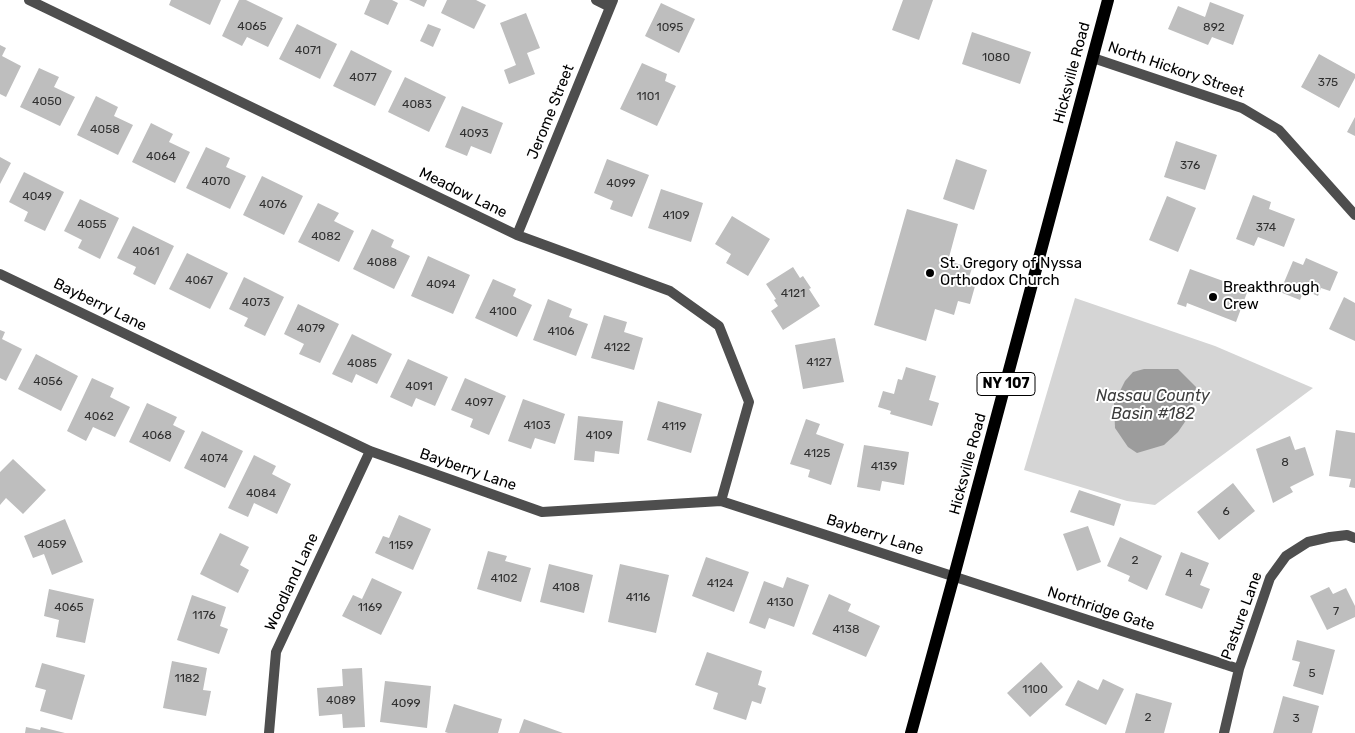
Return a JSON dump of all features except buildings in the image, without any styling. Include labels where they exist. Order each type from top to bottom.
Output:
[{"type":"main road","name":"Hicksville Road","points":[[911,733],[1094,58],[1108,0]]},
{"type":"street","name":"Meadow Lane","points":[[29,0],[517,235],[670,291],[719,326],[749,402],[721,501]]},
{"type":"street","points":[[596,0],[611,3]]},
{"type":"street","name":"Jerome Street","points":[[517,235],[611,3]]},
{"type":"street","name":"North Hickory Street","points":[[1094,58],[1242,108],[1279,130],[1355,215]]},
{"type":"street","name":"Bayberry Lane","points":[[0,274],[370,451],[542,512],[721,501],[954,576]]},
{"type":"street","name":"Woodland Lane","points":[[269,733],[276,652],[370,451]]},
{"type":"street","name":"Pasture Lane","points":[[1224,733],[1239,669],[1270,578],[1286,556],[1308,542],[1347,535],[1355,538]]},
{"type":"street","name":"Northridge Gate","points":[[954,576],[1239,669]]},
{"type":"shaded area","points":[[1075,298],[1215,346],[1313,388],[1155,505],[1127,501],[1024,470]]},
{"type":"water","name":"Nassau County Basin #182","points":[[1144,369],[1178,369],[1196,387],[1191,413],[1178,432],[1164,445],[1137,453],[1128,447],[1115,428],[1114,403],[1125,381],[1133,372]]},
{"type":"place","name":"St. Gregory of Nyssa Orthodox Church","points":[[930,273]]},
{"type":"place","name":"Breakthrough Crew","points":[[1213,297]]}]
